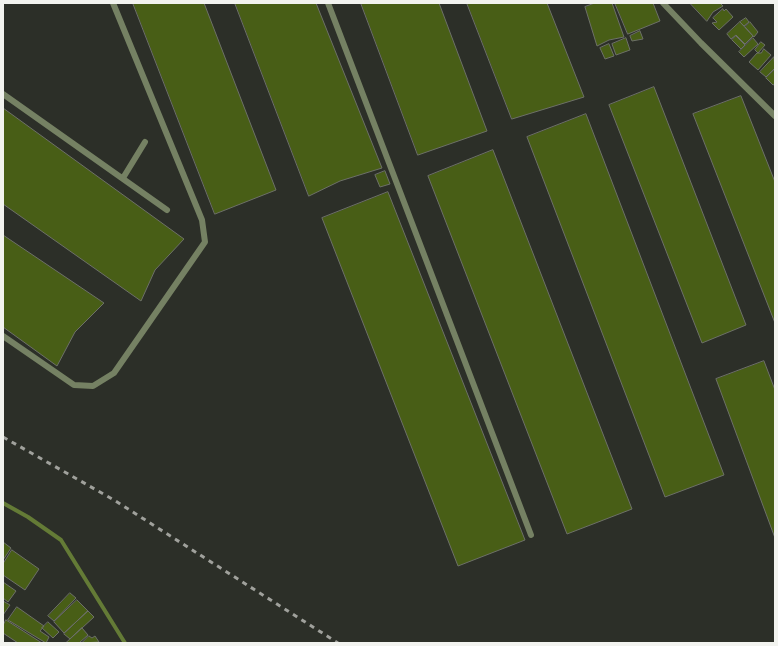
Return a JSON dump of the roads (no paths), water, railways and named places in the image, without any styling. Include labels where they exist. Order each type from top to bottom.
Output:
[{"type":"lane","points":[[3,336],[74,385],[93,386],[114,373],[205,242],[202,220],[113,3]]},
{"type":"lane","points":[[328,3],[531,535]]},
{"type":"lane","points":[[663,3],[695,38],[775,116]]},
{"type":"lane","points":[[3,94],[166,210]]},
{"type":"lane","points":[[123,178],[145,142]]},
{"type":"waterway","points":[[3,503],[28,517],[61,540],[125,643]]},
{"type":"railway","points":[[3,437],[114,500],[338,643]]}]
